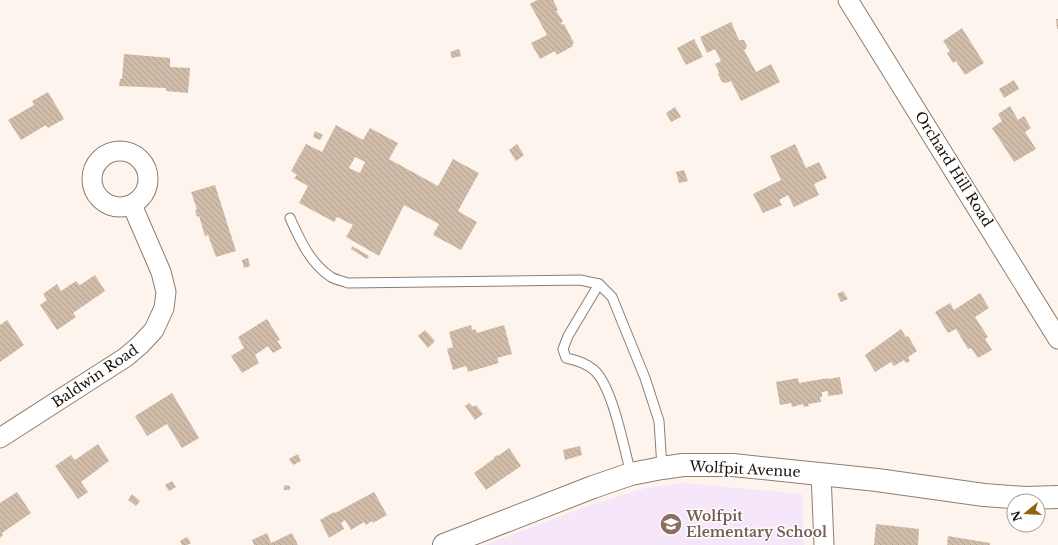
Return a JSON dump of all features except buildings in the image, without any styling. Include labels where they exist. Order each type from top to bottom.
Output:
[{"type":"street","name":"Orchard Hill Road","points":[[848,0],[1058,339]]},
{"type":"street","name":"Baldwin Road","points":[[0,438],[126,357],[140,346],[154,330],[164,308],[166,292],[161,272],[132,205]]},
{"type":"street","name":"Wolfpit Avenue","points":[[444,545],[566,497],[631,474],[684,465],[733,465],[877,480],[984,495],[1025,498],[1058,497]]},
{"type":"street","points":[[821,474],[824,545]]},
{"type":"lane","points":[[290,218],[303,245],[316,265],[332,277],[348,284],[580,280],[599,284],[612,297],[645,378],[659,421],[662,468]]},
{"type":"lane","points":[[599,284],[568,336],[563,349],[566,358],[577,360],[594,370],[602,380],[610,395],[631,474]]},
{"type":"shaded area","name":"Wolfpit Elementary School","points":[[684,483],[802,494],[804,545],[485,545],[591,505],[646,488]]},
{"type":"place","name":"Wolfpit Elementary School","points":[[671,524]]}]
